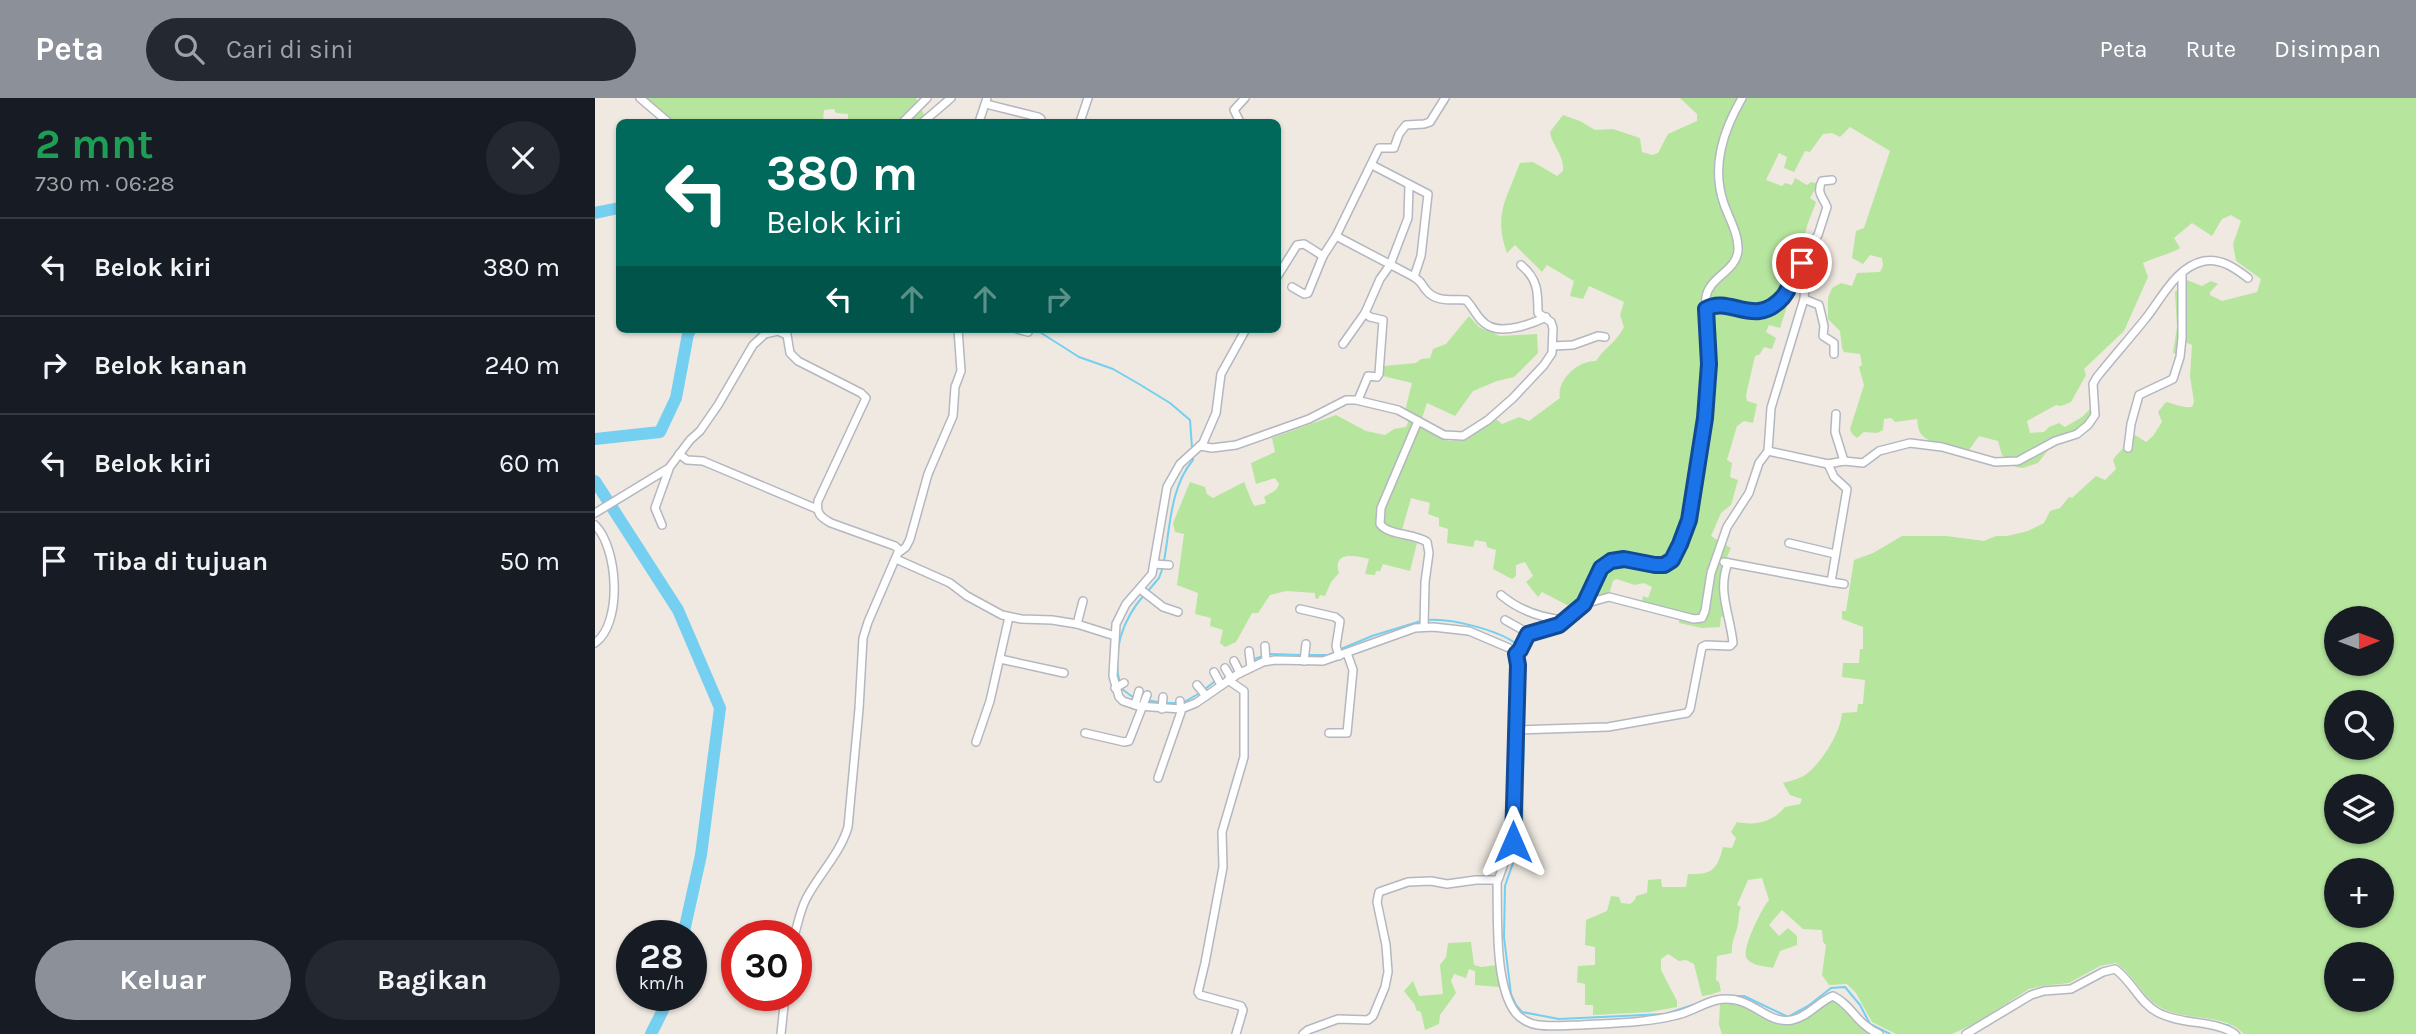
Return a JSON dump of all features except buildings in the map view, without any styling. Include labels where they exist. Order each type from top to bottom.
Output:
[{"type":"street","points":[[640,98],[664,119]]},
{"type":"street","points":[[906,119],[926,98]]},
{"type":"street","points":[[926,119],[951,98]]},
{"type":"street","points":[[1081,119],[1088,98]]},
{"type":"street","points":[[1237,119],[1234,110],[1245,98]]},
{"type":"street","points":[[1292,287],[1304,294],[1308,293],[1323,256],[1336,236],[1379,148],[1394,148],[1406,125],[1430,122],[1445,98]]},
{"type":"street","points":[[1584,604],[1601,568],[1611,561],[1624,559],[1664,565],[1672,560],[1689,520],[1708,388],[1706,293],[1729,270],[1738,253],[1738,244],[1721,196],[1719,157],[1722,138],[1742,98]]},
{"type":"street","points":[[980,119],[987,101],[1040,119]]},
{"type":"street","points":[[1372,165],[1428,194],[1421,256],[1414,277]]},
{"type":"street","points":[[1832,180],[1822,181],[1819,187],[1820,197],[1827,208],[1818,235],[1805,253],[1800,271],[1805,283],[1804,299],[1771,408],[1768,451],[1759,463],[1749,493],[1727,527],[1711,573],[1702,618],[1694,619],[1609,597],[1584,604],[1556,626],[1528,634],[1518,652],[1514,836],[1497,881],[1497,926],[1506,996],[1520,1017],[1536,1025],[1629,1022],[1678,1015],[1723,999],[1742,1000],[1776,1020],[1789,1021],[1801,1017],[1822,1000],[1833,996],[1841,1001],[1863,1026],[1879,1034]]},
{"type":"street","points":[[1343,344],[1365,313],[1380,279],[1390,265],[1408,218],[1409,186]]},
{"type":"street","points":[[1336,236],[1414,277],[1424,284],[1426,291],[1441,299],[1466,300],[1479,318],[1490,327],[1502,329],[1546,317]]},
{"type":"street","points":[[1281,271],[1297,245],[1304,244],[1323,256]]},
{"type":"street","points":[[1768,451],[1828,464],[1844,461],[1866,462],[1879,451],[1909,443],[1942,447],[1995,462],[2018,461],[2030,457],[2055,441],[2077,434],[2088,425],[2095,415],[2093,384],[2097,377],[2166,290],[2191,265],[2212,260],[2229,264],[2248,278]]},
{"type":"street","points":[[1706,309],[1712,306],[1761,311],[1771,308],[1785,295],[1793,275],[1802,263]]},
{"type":"street","points":[[1198,447],[1236,445],[1309,419],[1346,400],[1359,400],[1398,410],[1444,435],[1463,436],[1488,420],[1523,389],[1552,353],[1553,328],[1546,317],[1538,313],[1538,288],[1535,280],[1521,265]]},
{"type":"street","points":[[2128,448],[2139,395],[2173,379],[2180,357],[2182,273]]},
{"type":"street","points":[[1804,299],[1819,305],[1824,326],[1823,336],[1835,343],[1834,354]]},
{"type":"street","points":[[1359,400],[1368,376],[1377,377],[1380,374],[1384,320],[1365,313]]},
{"type":"street","points":[[662,526],[655,508],[670,468],[712,414],[753,345],[769,333]]},
{"type":"street","points":[[786,333],[790,353],[798,361],[862,393],[866,398],[818,501],[817,509],[821,518],[895,547],[897,556]]},
{"type":"street","points":[[799,920],[808,897],[843,841],[848,827],[863,638],[897,556],[910,539],[928,474],[953,416],[954,388],[961,371],[958,333]]},
{"type":"street","points":[[1181,705],[1141,699],[1123,701],[1117,666],[1119,651],[1115,636],[1121,613],[1144,592],[1149,580],[1162,565],[1160,520],[1167,487],[1187,456],[1198,447],[1216,413],[1221,374],[1244,333]]},
{"type":"street","points":[[1553,346],[1573,345],[1598,336],[1605,337]]},
{"type":"street","points":[[1836,414],[1835,432],[1844,461]]},
{"type":"street","points":[[1418,421],[1381,508],[1380,524],[1385,530],[1408,534],[1427,542],[1429,553],[1424,621]]},
{"type":"street","points":[[679,454],[687,460],[703,461],[817,509]]},
{"type":"street","points":[[1828,464],[1834,477],[1847,489],[1831,582]]},
{"type":"street","points":[[596,512],[670,468]]},
{"type":"street","points":[[595,525],[609,548],[614,586],[611,614],[605,634],[595,643]]},
{"type":"street","points":[[1789,543],[1835,554]]},
{"type":"street","points":[[897,556],[1009,617],[1077,624],[1115,636]]},
{"type":"street","points":[[1717,559],[1844,584]]},
{"type":"street","points":[[1516,730],[1608,727],[1687,713],[1702,648],[1706,645],[1730,646],[1733,643],[1723,587],[1728,563]]},
{"type":"street","points":[[1144,592],[1163,607],[1178,612]]},
{"type":"street","points":[[1501,595],[1514,606],[1530,613],[1565,620]]},
{"type":"street","points":[[1077,624],[1083,601]]},
{"type":"street","points":[[1158,778],[1181,705],[1250,658],[1265,653],[1305,652],[1323,661],[1337,651],[1341,624],[1339,620],[1300,609]]},
{"type":"street","points":[[976,742],[990,701],[1009,617]]},
{"type":"street","points":[[1505,620],[1528,634]]},
{"type":"street","points":[[1337,651],[1347,653],[1408,630],[1424,621],[1469,631],[1518,652]]},
{"type":"street","points":[[1329,733],[1347,733],[1353,670],[1347,653]]},
{"type":"street","points":[[1000,659],[1064,673]]},
{"type":"street","points":[[1223,676],[1244,691],[1244,757],[1222,832],[1223,867],[1198,992],[1199,995],[1241,1006],[1243,1010],[1236,1034]]},
{"type":"street","points":[[1085,733],[1127,743],[1141,699]]},
{"type":"street","points":[[1303,1034],[1338,1019],[1368,1020],[1373,1016],[1388,972],[1386,945],[1377,902],[1379,892],[1408,882],[1447,884],[1476,880],[1497,881]]},
{"type":"street","points":[[1966,1034],[2031,995],[2071,989],[2103,972],[2115,969],[2154,1011],[2187,1022],[2227,1028],[2235,1034]]},
{"type":"street","points":[[781,1034],[783,1011]]},
{"type":"green space","points":[[644,98],[916,98],[925,117],[848,119],[848,114],[836,113],[834,109],[824,110],[823,119],[671,119]]},
{"type":"green space","points":[[1680,98],[2416,98],[2416,1034],[2244,1034],[2225,1022],[2179,1014],[2158,1006],[2116,963],[2100,966],[2069,983],[2029,989],[1978,1022],[1952,1034],[1896,1034],[1872,1022],[1856,993],[1847,984],[1829,985],[1822,975],[1826,945],[1823,942],[1822,930],[1803,929],[1782,910],[1769,925],[1779,936],[1788,928],[1797,936],[1797,945],[1780,951],[1773,968],[1755,964],[1747,959],[1749,939],[1769,900],[1762,878],[1748,880],[1737,905],[1741,907],[1732,953],[1717,956],[1716,980],[1721,991],[1702,996],[1694,964],[1686,960],[1679,961],[1668,954],[1661,959],[1661,970],[1677,1001],[1677,1007],[1650,1012],[1593,1015],[1593,1005],[1585,1005],[1585,984],[1577,982],[1578,966],[1595,965],[1595,947],[1585,945],[1586,920],[1607,911],[1611,896],[1619,897],[1621,903],[1630,904],[1636,896],[1647,893],[1648,880],[1661,879],[1662,887],[1686,887],[1688,874],[1712,870],[1723,847],[1732,848],[1736,838],[1731,832],[1737,822],[1764,822],[1785,807],[1800,804],[1802,799],[1790,795],[1783,783],[1800,778],[1811,770],[1834,738],[1842,713],[1857,712],[1858,704],[1863,704],[1865,680],[1842,677],[1843,663],[1859,663],[1860,649],[1863,649],[1863,627],[1842,619],[1842,611],[1846,611],[1854,560],[1873,553],[1902,536],[1946,536],[1984,541],[1996,536],[2028,531],[2044,523],[2050,511],[2060,508],[2069,497],[2072,498],[2096,476],[2105,480],[2116,469],[2113,460],[2115,457],[2135,435],[2146,442],[2153,436],[2162,422],[2158,412],[2166,402],[2192,407],[2192,345],[2185,342],[2178,354],[2173,353],[2177,327],[2175,292],[2187,280],[2202,286],[2211,281],[2218,284],[2210,295],[2222,301],[2257,292],[2261,279],[2236,261],[2233,244],[2241,221],[2231,215],[2222,219],[2212,236],[2192,223],[2174,238],[2180,248],[2143,263],[2148,277],[2124,331],[2084,369],[2086,375],[2071,402],[2056,405],[2027,421],[2030,433],[2044,432],[2059,423],[2065,427],[2093,409],[2093,416],[2081,430],[2048,450],[2038,463],[2023,468],[2015,467],[2013,458],[2006,459],[2002,455],[1998,441],[1979,436],[1969,450],[1932,442],[1920,432],[1917,419],[1895,422],[1891,418],[1884,419],[1883,430],[1877,433],[1864,432],[1857,438],[1850,429],[1864,385],[1859,367],[1862,365],[1860,354],[1844,352],[1840,331],[1828,319],[1828,298],[1832,288],[1841,283],[1852,286],[1857,273],[1880,272],[1883,266],[1882,258],[1870,255],[1863,264],[1852,258],[1856,231],[1864,228],[1890,151],[1850,127],[1840,137],[1832,133],[1823,134],[1810,152],[1805,151],[1794,172],[1784,168],[1787,157],[1779,153],[1766,180],[1782,186],[1785,183],[1792,185],[1795,178],[1807,185],[1816,183],[1810,198],[1816,202],[1806,230],[1806,247],[1780,328],[1769,325],[1766,332],[1776,338],[1772,349],[1764,347],[1760,354],[1755,356],[1746,395],[1747,401],[1757,404],[1753,423],[1744,421],[1737,426],[1727,460],[1732,463],[1730,477],[1738,480],[1731,505],[1721,513],[1711,536],[1731,548],[1723,566],[1725,616],[1721,617],[1720,627],[1702,628],[1679,623],[1679,618],[1640,608],[1643,596],[1648,598],[1652,587],[1644,583],[1635,585],[1616,579],[1609,594],[1567,605],[1542,592],[1538,597],[1526,582],[1533,576],[1525,562],[1516,565],[1516,576],[1512,579],[1493,569],[1496,550],[1487,547],[1486,542],[1475,540],[1473,547],[1447,543],[1448,529],[1439,526],[1439,518],[1428,514],[1430,503],[1411,498],[1402,530],[1396,528],[1394,536],[1417,543],[1410,571],[1383,564],[1375,575],[1365,574],[1369,559],[1352,556],[1342,558],[1338,566],[1339,573],[1331,582],[1325,596],[1320,595],[1318,599],[1315,598],[1315,593],[1286,591],[1270,595],[1258,613],[1252,613],[1236,642],[1225,647],[1220,643],[1223,630],[1210,626],[1211,618],[1195,614],[1198,593],[1177,585],[1184,534],[1175,532],[1173,523],[1190,482],[1205,487],[1207,494],[1213,498],[1244,482],[1255,506],[1266,503],[1264,497],[1276,490],[1279,484],[1275,478],[1256,484],[1251,463],[1275,452],[1272,438],[1336,415],[1366,431],[1385,435],[1394,429],[1406,427],[1409,420],[1431,432],[1443,432],[1448,441],[1466,440],[1496,419],[1502,424],[1519,417],[1529,421],[1560,398],[1562,384],[1570,372],[1583,364],[1596,361],[1621,332],[1624,327],[1620,315],[1624,302],[1589,286],[1583,299],[1570,296],[1574,281],[1547,265],[1542,272],[1515,245],[1507,253],[1501,228],[1503,207],[1520,163],[1533,162],[1557,176],[1563,171],[1562,161],[1550,132],[1563,115],[1595,130],[1613,129],[1640,138],[1642,152],[1652,155],[1658,153],[1668,134],[1697,121],[1697,114]]},
{"type":"green space","points":[[1469,316],[1479,327],[1500,336],[1537,334],[1538,353],[1514,377],[1473,391],[1455,416],[1427,403],[1422,418],[1405,411],[1412,383],[1383,376],[1384,366],[1416,363],[1430,358],[1433,349],[1446,344]]},
{"type":"green space","points":[[1471,942],[1474,965],[1497,965],[1500,987],[1475,985],[1475,971],[1469,969],[1466,978],[1454,974],[1451,981],[1456,993],[1440,1015],[1439,1024],[1425,1030],[1421,1012],[1416,1010],[1404,991],[1413,981],[1419,996],[1443,994],[1440,965],[1446,957],[1448,943]]},
{"type":"green space","points":[[1833,998],[1873,1034],[1722,1034],[1719,1025],[1720,1003],[1733,1002],[1789,1023]]},
{"type":"waterway","points":[[595,213],[616,209]]},
{"type":"waterway","points":[[595,439],[660,432],[676,398],[689,333]]},
{"type":"waterway","points":[[1041,333],[1079,357],[1113,369],[1170,403],[1190,420],[1192,448]]},
{"type":"waterway","points":[[1164,561],[1175,495],[1193,457]]},
{"type":"waterway","points":[[595,481],[678,610],[720,708],[701,855],[687,920]]},
{"type":"waterway","points":[[1148,591],[1159,578],[1163,567]]},
{"type":"waterway","points":[[1120,684],[1117,660],[1121,636],[1130,615],[1144,595]]},
{"type":"waterway","points":[[1427,620],[1474,626],[1499,634],[1518,645]]},
{"type":"waterway","points":[[1341,649],[1421,621]]},
{"type":"waterway","points":[[1524,726],[1525,651]]},
{"type":"waterway","points":[[1307,655],[1329,655],[1336,652]]},
{"type":"waterway","points":[[1269,654],[1302,655]]},
{"type":"waterway","points":[[1252,660],[1263,656]]},
{"type":"waterway","points":[[1205,689],[1214,682]]},
{"type":"waterway","points":[[1122,689],[1134,698]]},
{"type":"waterway","points":[[1184,702],[1200,693]]},
{"type":"waterway","points":[[1146,700],[1158,702]]},
{"type":"waterway","points":[[1167,703],[1179,703]]},
{"type":"waterway","points":[[1524,731],[1522,837],[1505,886],[1504,937],[1511,994],[1516,1005],[1522,1012],[1559,1019],[1665,1014],[1699,1003]]},
{"type":"waterway","points":[[1732,996],[1744,996],[1788,1017],[1831,988],[1845,987],[1860,1005],[1870,1024],[1890,1034]]},
{"type":"waterway","points":[[2143,995],[2154,1006]]},
{"type":"waterway","points":[[651,1034],[662,1011]]},
{"type":"waterway","points":[[2223,1025],[2228,1025],[2240,1034]]},
{"type":"route","points":[[1513,842],[1513,765],[1518,665],[1516,654],[1528,634],[1534,630],[1559,625],[1584,604],[1601,568],[1611,561],[1624,559],[1664,565],[1672,560],[1689,520],[1705,418],[1709,364],[1706,309],[1712,306],[1761,311],[1771,308],[1785,295],[1793,275],[1802,263]]}]
